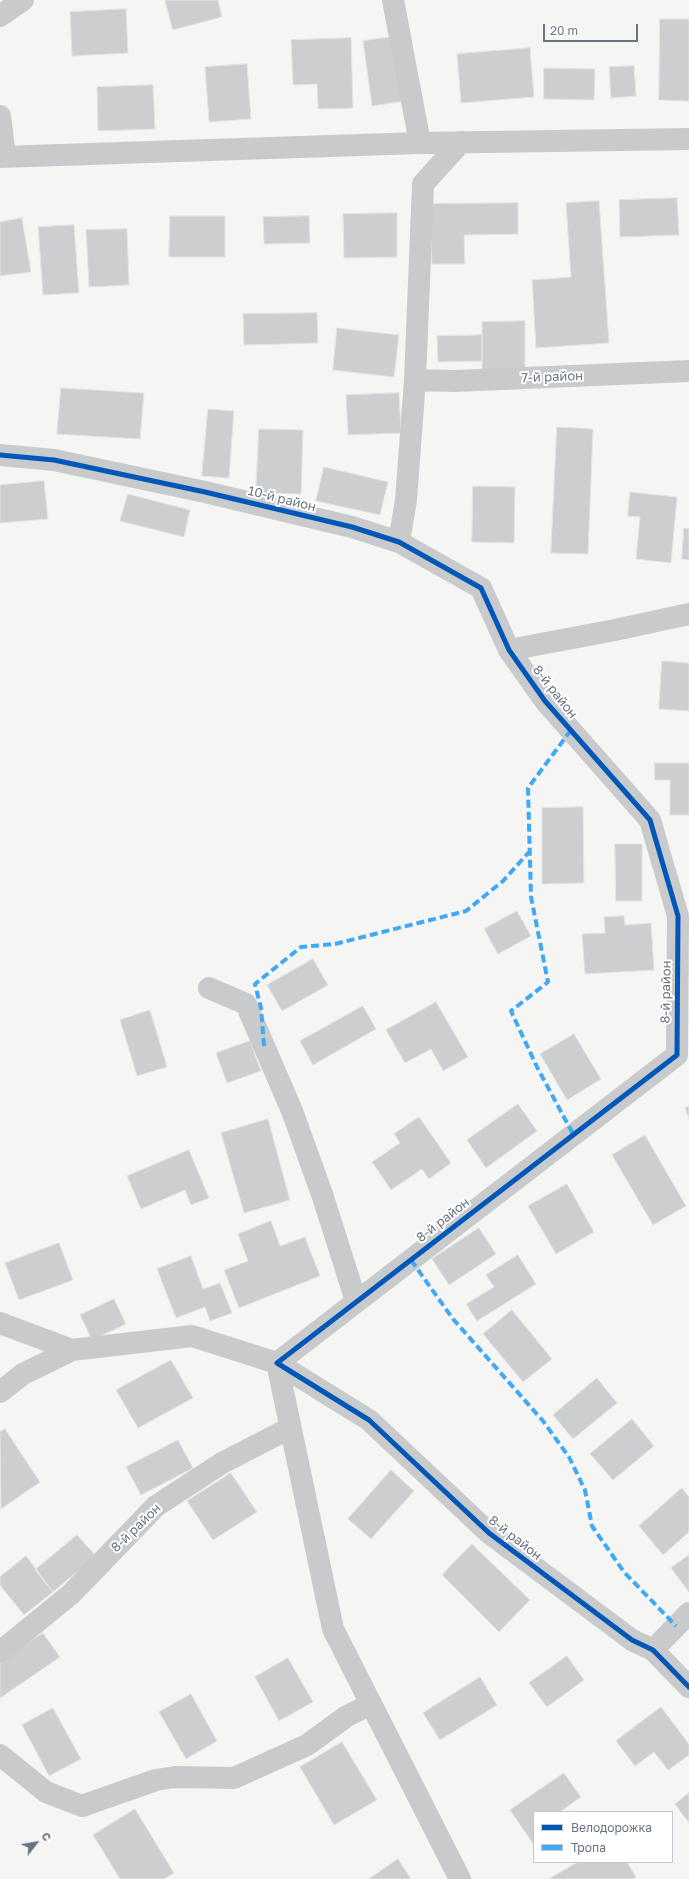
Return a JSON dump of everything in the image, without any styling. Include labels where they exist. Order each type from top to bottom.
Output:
[{"type":"street","points":[[0,16],[23,0]]},
{"type":"street","points":[[393,0],[420,143]]},
{"type":"street","points":[[0,116],[2,156],[420,143],[689,139]]},
{"type":"street","points":[[399,542],[406,500],[415,380],[423,184],[461,142]]},
{"type":"street","name":"7-й район","points":[[415,380],[455,381],[689,371]]},
{"type":"street","name":"10-й район","points":[[0,455],[54,460],[205,492],[352,527],[399,542],[481,588],[509,650]]},
{"type":"street","points":[[509,650],[689,614]]},
{"type":"street","name":"8-й район","points":[[276,1363],[683,1057],[678,916],[650,820],[545,701],[509,650]]},
{"type":"street","points":[[209,988],[246,1004],[292,1111],[322,1194],[356,1302]]},
{"type":"street","name":"8-й район","points":[[0,1323],[72,1350]]},
{"type":"street","name":"8-й район","points":[[0,1392],[23,1374],[72,1350],[192,1336],[276,1363],[369,1420],[489,1532],[632,1640],[653,1650],[689,1687]]},
{"type":"street","points":[[276,1363],[334,1629],[460,1879]]},
{"type":"street","name":"8-й район","points":[[0,1652],[71,1594],[156,1506],[222,1463],[290,1428]]},
{"type":"street","points":[[653,1650],[689,1613]]},
{"type":"street","points":[[0,1756],[46,1792],[82,1806],[156,1780],[175,1778],[234,1778],[306,1746],[347,1716],[371,1704]]},
{"type":"building","points":[[165,0],[218,0],[222,17],[173,30]]},
{"type":"building","points":[[126,9],[128,53],[72,56],[70,12]]},
{"type":"building","points":[[660,19],[689,19],[689,101],[659,100]]},
{"type":"building","points":[[397,36],[406,101],[372,106],[363,41]]},
{"type":"building","points":[[351,38],[353,108],[318,109],[317,84],[293,85],[291,40]]},
{"type":"building","points":[[530,48],[534,97],[461,103],[457,54]]},
{"type":"building","points":[[247,64],[251,119],[209,122],[205,67]]},
{"type":"building","points":[[634,66],[636,96],[611,98],[609,67]]},
{"type":"building","points":[[544,68],[595,69],[594,100],[544,99]]},
{"type":"building","points":[[153,85],[155,129],[98,131],[97,87]]},
{"type":"building","points":[[677,198],[679,235],[620,237],[619,200]]},
{"type":"building","points":[[599,201],[609,343],[536,348],[532,280],[571,277],[566,203]]},
{"type":"building","points":[[518,203],[518,234],[464,235],[465,264],[432,264],[430,204]]},
{"type":"building","points":[[397,213],[397,257],[344,258],[343,214]]},
{"type":"building","points":[[170,216],[225,216],[225,257],[169,257]]},
{"type":"building","points":[[309,216],[310,243],[264,244],[263,217]]},
{"type":"building","points":[[22,218],[31,272],[0,276],[0,222]]},
{"type":"building","points":[[74,225],[79,293],[43,295],[38,227]]},
{"type":"building","points":[[127,229],[129,285],[89,287],[86,230]]},
{"type":"building","points":[[317,313],[318,343],[244,345],[243,314]]},
{"type":"building","points":[[525,321],[525,371],[482,371],[482,322]]},
{"type":"building","points":[[337,328],[399,335],[394,377],[333,370]]},
{"type":"building","points":[[482,335],[482,361],[438,362],[437,336]]},
{"type":"building","points":[[61,388],[144,393],[140,439],[57,434]]},
{"type":"building","points":[[399,393],[401,433],[348,435],[346,395]]},
{"type":"building","points":[[208,409],[234,411],[229,478],[202,476]]},
{"type":"building","points":[[557,427],[593,429],[588,554],[551,553]]},
{"type":"building","points":[[259,429],[303,430],[301,494],[256,493]]},
{"type":"building","points":[[324,467],[388,482],[380,515],[316,501]]},
{"type":"building","points":[[44,481],[48,519],[0,523],[0,485]]},
{"type":"building","points":[[473,486],[515,487],[514,543],[472,542]]},
{"type":"building","points":[[630,492],[677,497],[671,563],[636,559],[640,517],[628,516]]},
{"type":"building","points":[[128,494],[190,510],[184,537],[120,521]]},
{"type":"building","points":[[684,528],[689,529],[689,560],[682,559]]},
{"type":"building","points":[[662,661],[689,663],[689,711],[659,709]]},
{"type":"building","points":[[655,763],[689,763],[689,815],[670,815],[670,780],[655,780]]},
{"type":"building","points":[[583,807],[584,883],[542,884],[542,808]]},
{"type":"building","points":[[615,844],[642,844],[642,901],[616,901]]},
{"type":"building","points":[[517,911],[531,936],[498,954],[484,929]]},
{"type":"building","points":[[624,916],[625,925],[651,923],[654,970],[585,974],[582,934],[605,933],[604,917]]},
{"type":"building","points":[[313,959],[328,985],[282,1011],[267,985]]},
{"type":"building","points":[[436,1002],[468,1057],[443,1071],[431,1049],[405,1063],[386,1030]]},
{"type":"building","points":[[363,1006],[376,1029],[313,1065],[300,1041]]},
{"type":"building","points":[[150,1010],[167,1067],[137,1076],[120,1020]]},
{"type":"building","points":[[574,1034],[601,1079],[567,1100],[540,1054]]},
{"type":"building","points":[[250,1041],[261,1071],[227,1083],[216,1053]]},
{"type":"building","points":[[518,1104],[537,1131],[486,1168],[467,1140]]},
{"type":"building","points":[[689,1106],[689,1119],[685,1108]]},
{"type":"building","points":[[419,1117],[451,1163],[429,1179],[422,1169],[391,1190],[372,1162],[400,1143],[394,1134]]},
{"type":"building","points":[[268,1119],[290,1200],[244,1213],[221,1133]]},
{"type":"building","points":[[645,1135],[686,1206],[653,1225],[612,1155]]},
{"type":"building","points":[[189,1150],[209,1198],[191,1205],[185,1190],[141,1209],[127,1176]]},
{"type":"building","points":[[567,1184],[594,1232],[556,1254],[528,1206]]},
{"type":"building","points":[[271,1221],[280,1246],[305,1237],[320,1276],[239,1308],[224,1270],[248,1261],[238,1234]]},
{"type":"building","points":[[479,1228],[496,1254],[449,1285],[432,1259]]},
{"type":"building","points":[[59,1243],[73,1280],[19,1300],[5,1263]]},
{"type":"building","points":[[518,1255],[536,1284],[477,1321],[466,1304],[494,1287],[486,1275]]},
{"type":"building","points":[[191,1256],[203,1289],[220,1283],[232,1313],[210,1321],[205,1307],[176,1318],[157,1269]]},
{"type":"building","points":[[114,1299],[126,1324],[92,1340],[80,1315]]},
{"type":"building","points":[[512,1310],[552,1359],[523,1382],[483,1334]]},
{"type":"building","points":[[171,1360],[193,1398],[138,1428],[116,1390]]},
{"type":"building","points":[[597,1378],[617,1403],[573,1439],[553,1415]]},
{"type":"building","points":[[632,1419],[654,1446],[613,1480],[590,1454]]},
{"type":"building","points":[[5,1429],[40,1482],[1,1509],[0,1432]]},
{"type":"building","points":[[178,1440],[193,1468],[141,1495],[126,1467]]},
{"type":"building","points":[[391,1470],[414,1491],[371,1539],[348,1519]]},
{"type":"building","points":[[231,1473],[257,1512],[213,1540],[187,1501]]},
{"type":"building","points":[[682,1488],[689,1497],[689,1532],[663,1555],[639,1526]]},
{"type":"building","points":[[77,1535],[96,1556],[53,1592],[35,1570]]},
{"type":"building","points":[[472,1544],[530,1600],[499,1632],[442,1575]]},
{"type":"building","points":[[689,1555],[689,1592],[671,1568]]},
{"type":"building","points":[[26,1556],[53,1592],[24,1615],[0,1585],[0,1577]]},
{"type":"building","points":[[43,1633],[60,1657],[0,1698],[0,1662]]},
{"type":"building","points":[[567,1656],[584,1680],[547,1707],[529,1683]]},
{"type":"building","points":[[288,1658],[313,1702],[279,1721],[255,1677]]},
{"type":"building","points":[[480,1677],[497,1705],[440,1740],[423,1713]]},
{"type":"building","points":[[191,1694],[217,1741],[186,1759],[159,1712]]},
{"type":"building","points":[[661,1707],[689,1744],[689,1755],[668,1770],[654,1752],[635,1766],[616,1741]]},
{"type":"building","points":[[53,1708],[81,1759],[49,1776],[22,1725]]},
{"type":"building","points":[[342,1742],[377,1800],[334,1825],[300,1767]]},
{"type":"building","points":[[564,1773],[581,1797],[561,1811],[533,1811],[533,1844],[510,1810]]},
{"type":"building","points":[[689,1793],[689,1823],[675,1804]]},
{"type":"building","points":[[135,1809],[174,1873],[164,1879],[120,1879],[93,1835]]},
{"type":"building","points":[[398,1859],[411,1879],[369,1879]]},
{"type":"building","points":[[576,1863],[628,1863],[636,1877],[634,1879],[549,1879]]},
{"type":"marked path","points":[[571,730],[528,788],[531,897],[548,982],[511,1011],[537,1067],[573,1134]]},
{"type":"marked path","points":[[264,1046],[261,1008],[255,984],[301,947],[335,944],[466,911],[503,881],[530,851]]},
{"type":"marked path","points":[[411,1260],[453,1319],[543,1421],[569,1457],[585,1490],[592,1526],[624,1572],[676,1626]]},
{"type":"cycle path","points":[[0,455],[54,460],[205,492],[352,527],[399,542],[481,588],[509,650],[545,701],[650,820],[678,916],[677,1055],[277,1363],[369,1420],[489,1533],[632,1640],[653,1650],[689,1687]]}]
